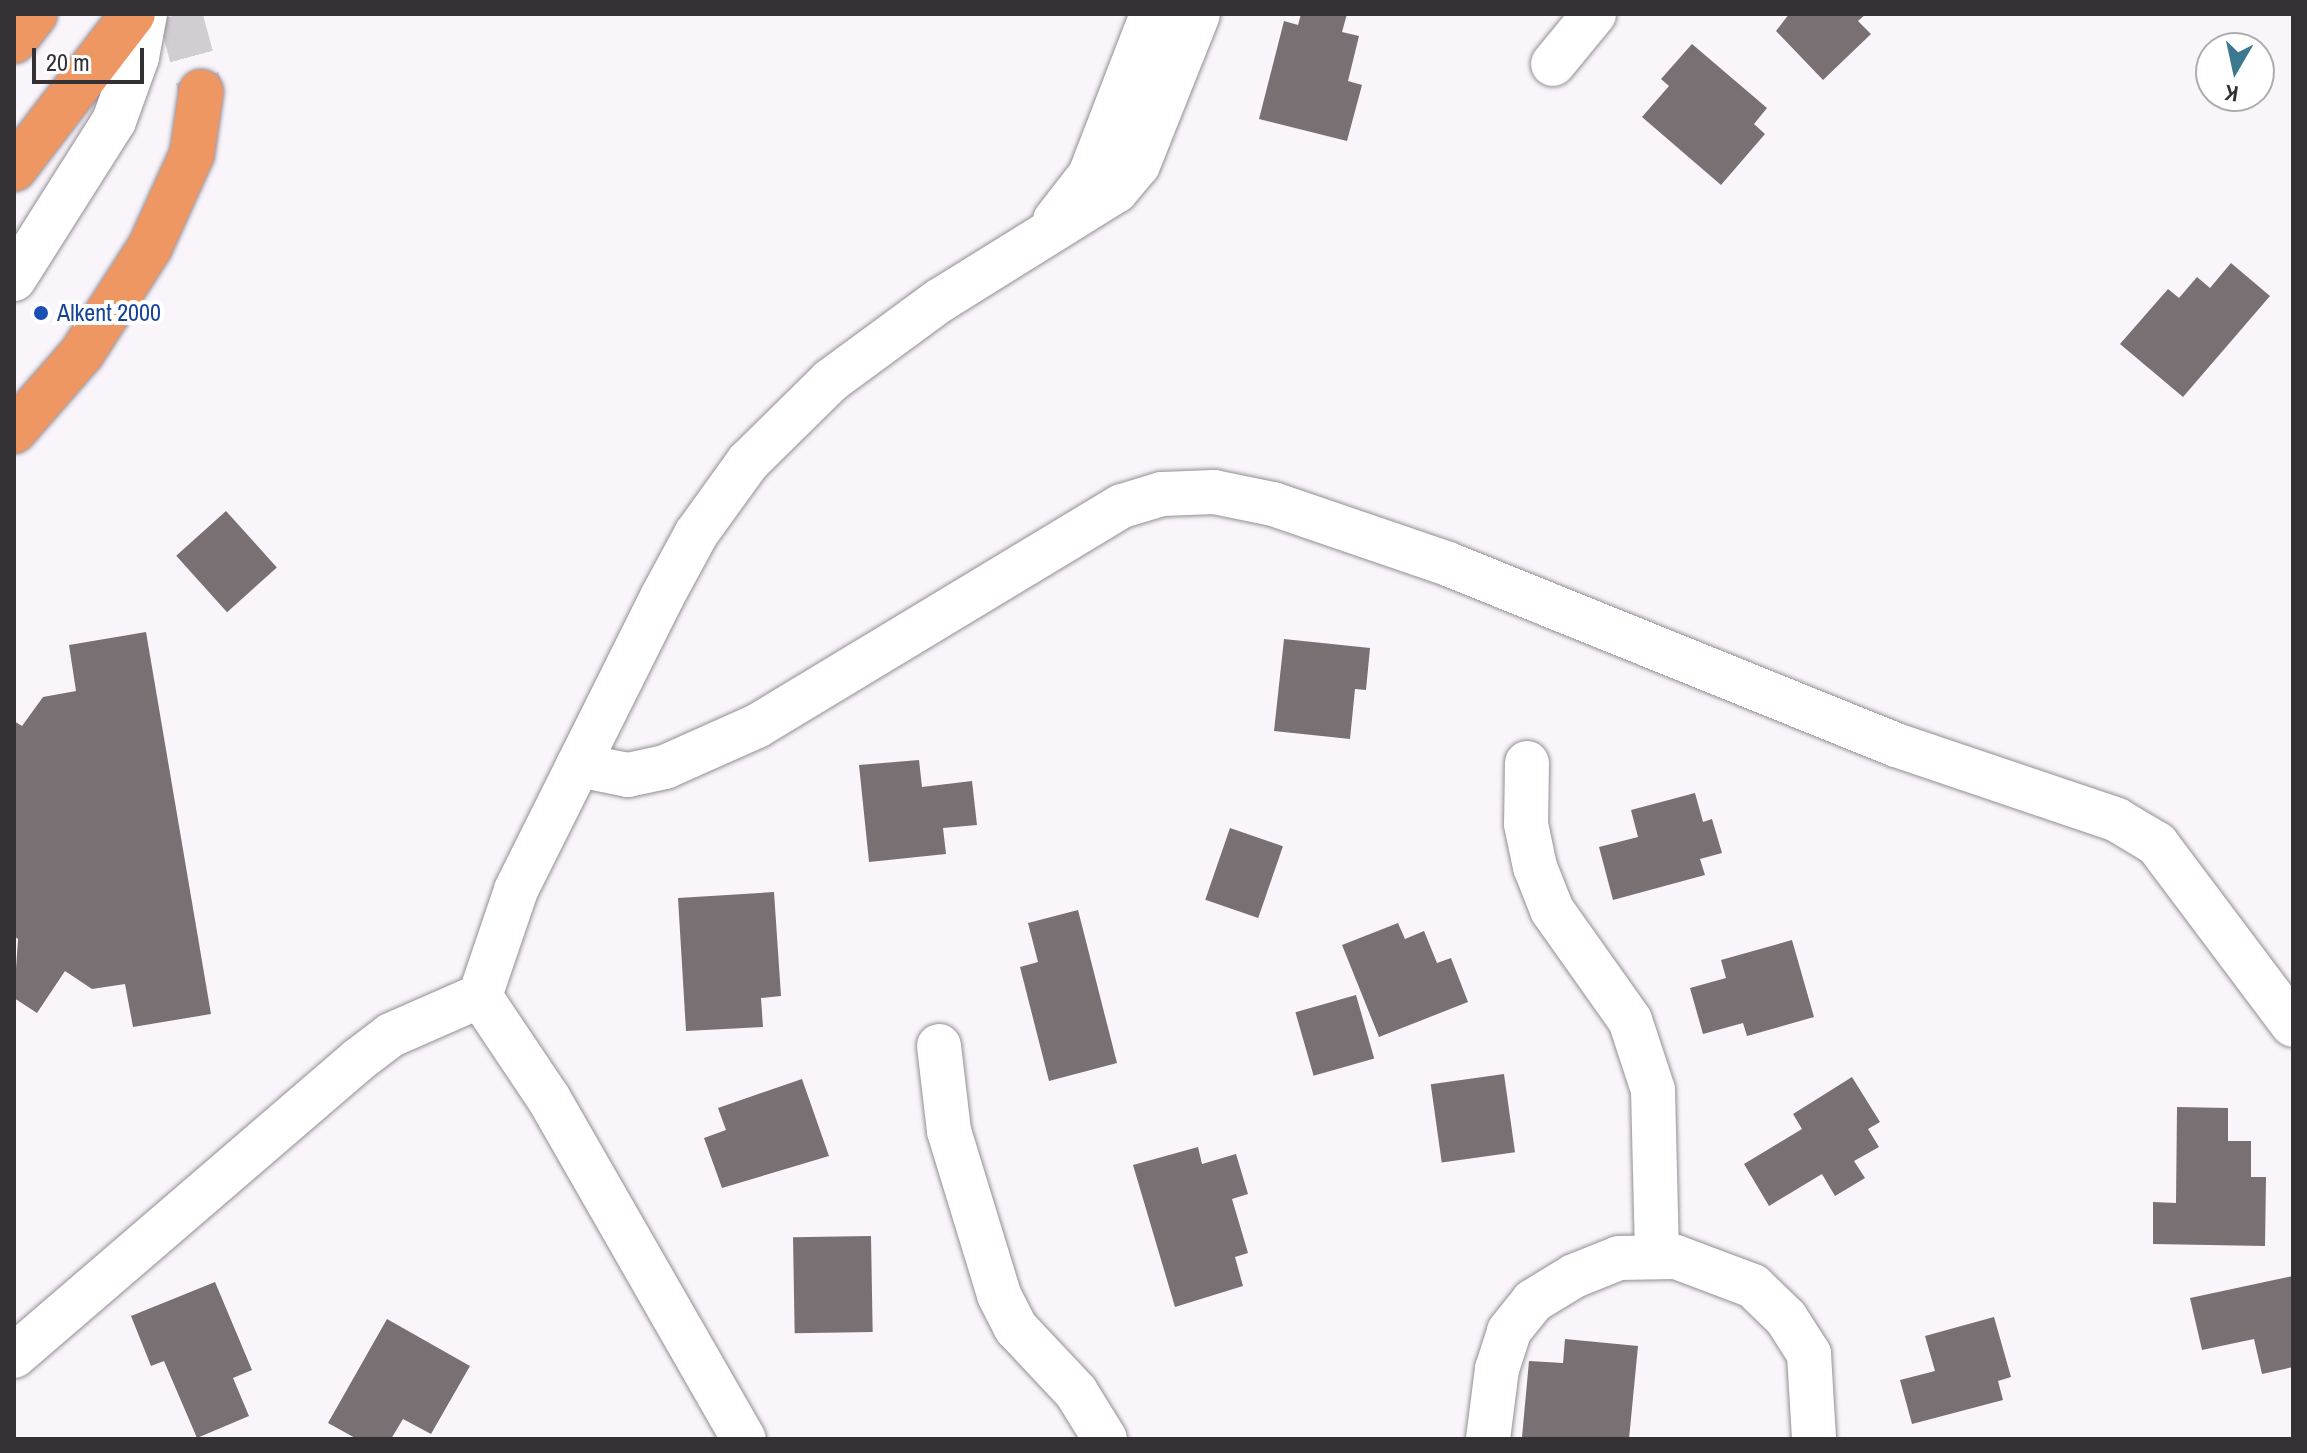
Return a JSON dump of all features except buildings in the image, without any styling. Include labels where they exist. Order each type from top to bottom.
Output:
[{"type":"highway","points":[[14,41],[35,14]]},
{"type":"highway","points":[[14,169],[133,14]]},
{"type":"highway","points":[[14,431],[82,353],[150,247],[192,154],[201,92]]},
{"type":"street","points":[[14,279],[114,121],[137,57],[145,14]]},
{"type":"street","points":[[1037,241],[1090,175],[1152,14]]},
{"type":"street","points":[[14,1356],[358,1060],[403,1029],[480,996],[516,890],[578,765],[696,534],[748,462],[830,381],[939,301],[1095,207],[1138,165],[1198,14]]},
{"type":"street","points":[[1553,64],[1594,14]]},
{"type":"street","points":[[578,765],[628,775],[665,767],[757,726],[1122,506],[1162,494],[1214,492],[1273,504],[1448,564],[1896,745],[2117,820],[2157,844],[2293,1025]]},
{"type":"street","points":[[1527,763],[1526,824],[1535,867],[1552,910],[1630,1020],[1653,1090],[1657,1257]]},
{"type":"street","points":[[480,996],[549,1099],[744,1439]]},
{"type":"street","points":[[939,1046],[949,1131],[999,1295],[1016,1328],[1076,1392],[1105,1439]]},
{"type":"street","points":[[1488,1439],[1497,1369],[1509,1331],[1533,1301],[1574,1276],[1619,1258],[1657,1257],[1715,1268],[1753,1286],[1786,1318],[1809,1354],[1814,1439]]},
{"type":"tunnel","points":[[180,14],[201,92]]},
{"type":"place","name":"Alkent 2000","points":[[41,313]]}]
